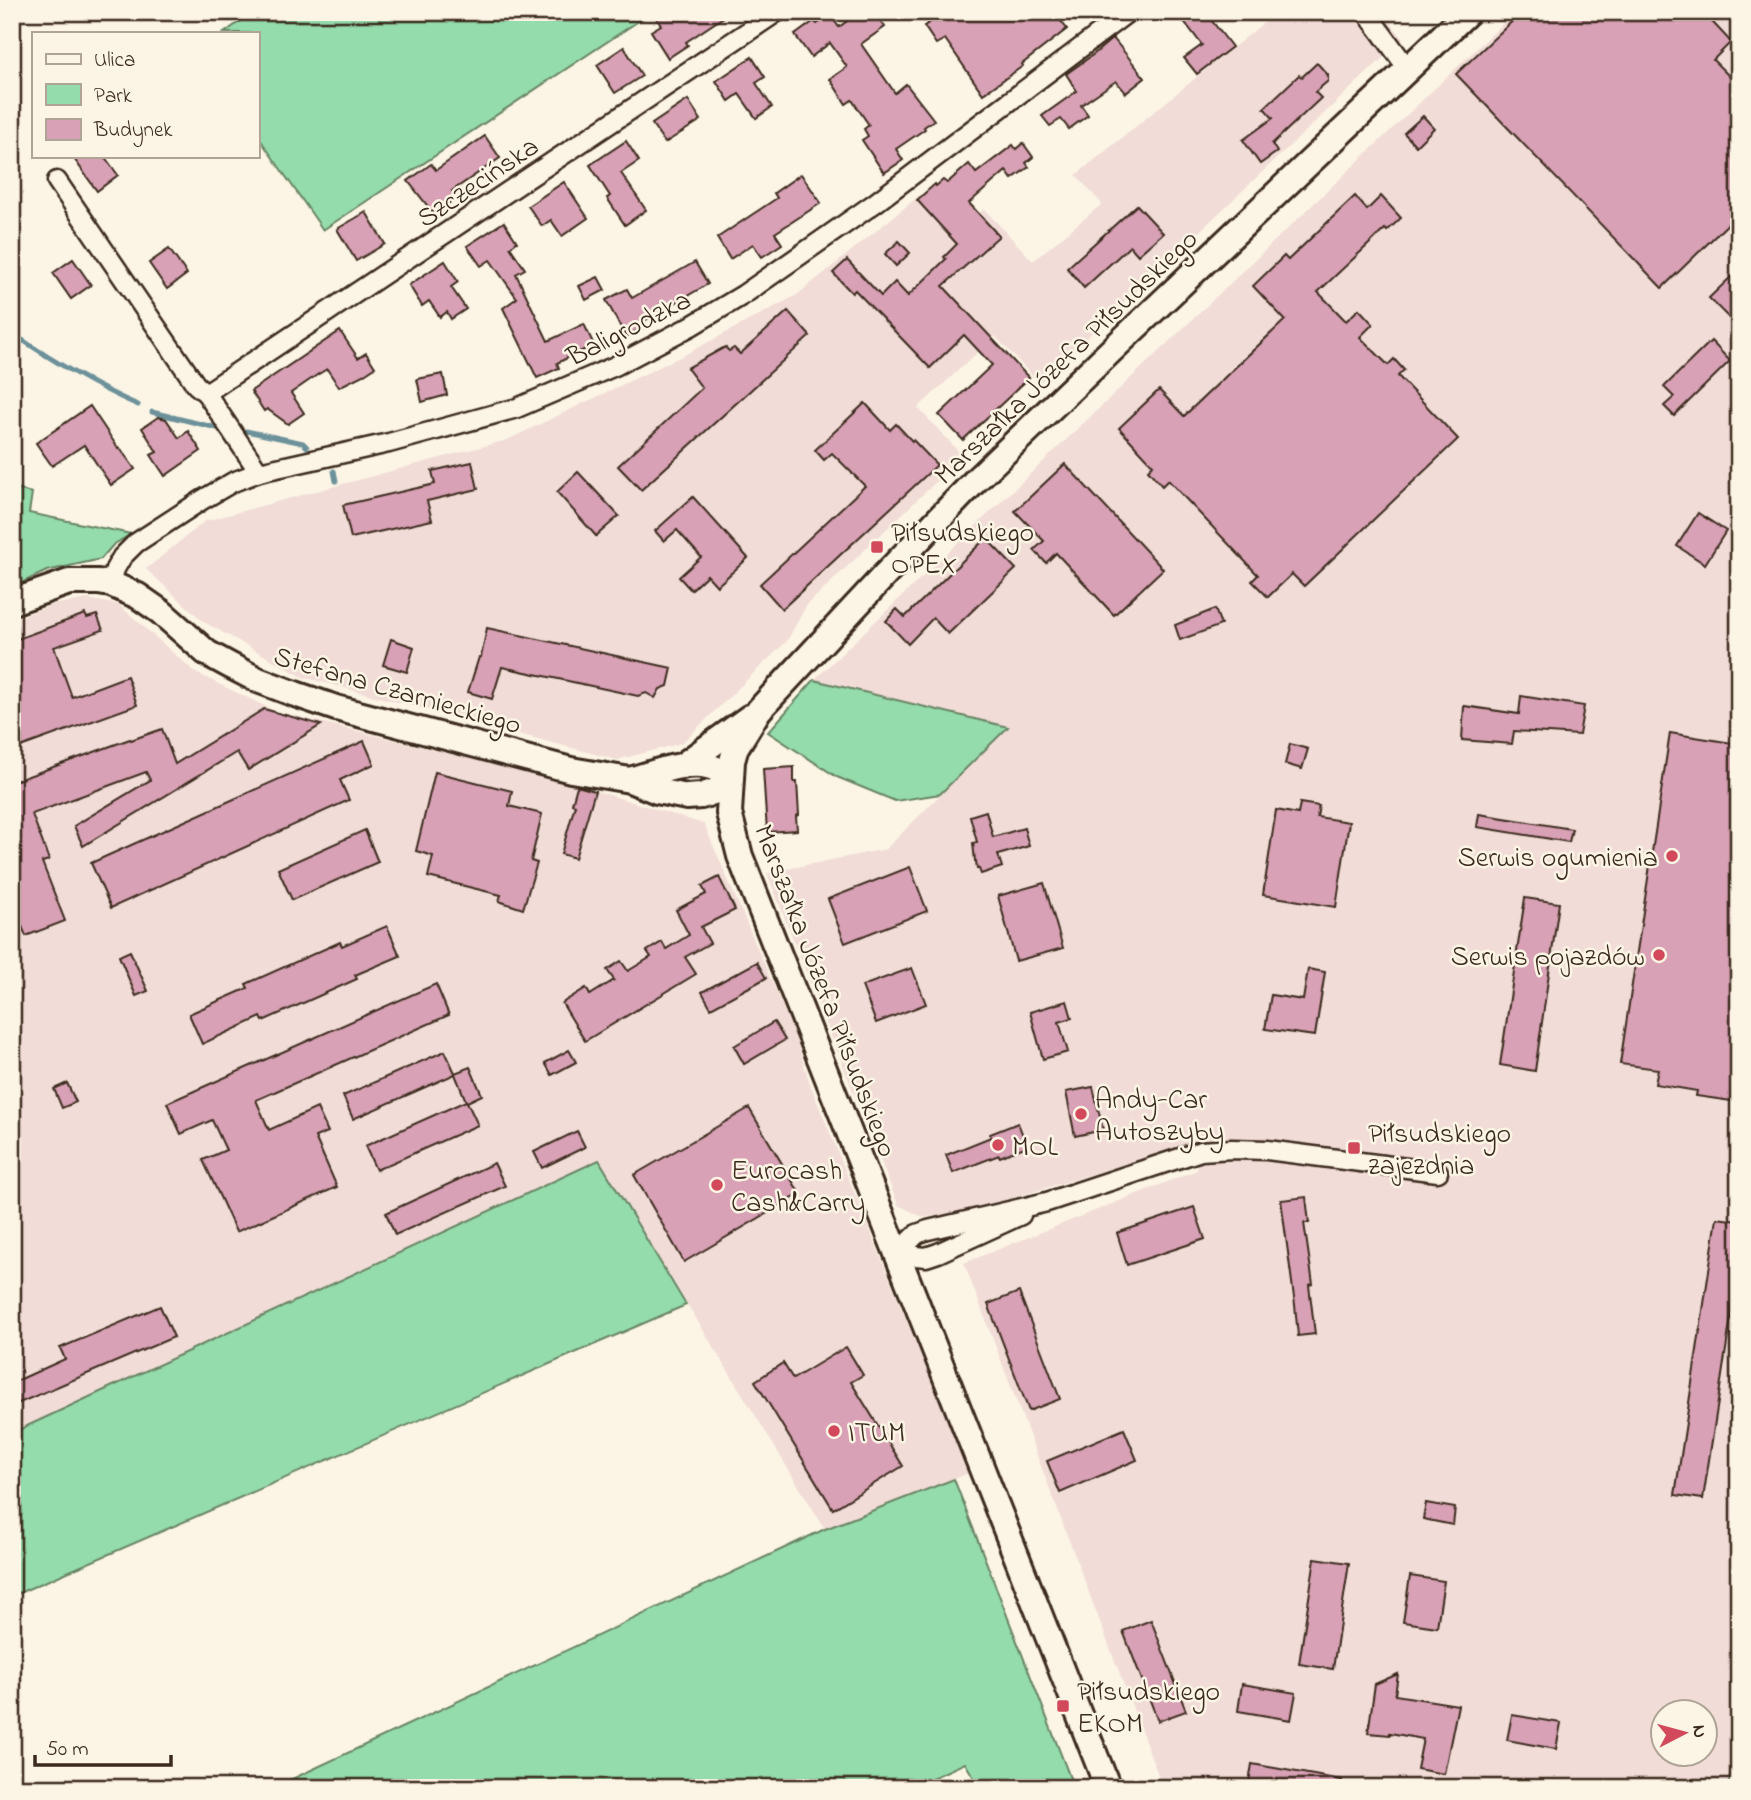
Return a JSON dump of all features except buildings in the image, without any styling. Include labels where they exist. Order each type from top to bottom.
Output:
[{"type":"main road","name":"Marszałka Józefa Piłsudskiego","points":[[1108,1788],[740,856],[729,814],[732,761],[736,747],[759,710],[978,479],[1468,12]]},
{"type":"main road","name":"Stefana Czarnieckiego","points":[[12,603],[69,582],[110,584],[138,596],[161,612],[207,653],[258,680],[295,694],[409,728],[571,770],[630,780],[657,791],[687,797],[701,796],[730,782],[718,770],[702,765],[682,765],[630,780]]},
{"type":"main road","name":"Stefana Czarnieckiego","points":[[682,765],[759,710]]},
{"type":"main road","name":"Stefana Czarnieckiego","points":[[687,797],[732,829]]},
{"type":"street","name":"Baligrodzka","points":[[110,584],[122,557],[136,543],[233,482],[259,472],[389,443],[517,408],[568,388],[657,345],[743,295],[875,203],[1128,12]]},
{"type":"street","points":[[1366,12],[1408,69]]},
{"type":"street","name":"Szczecińska","points":[[206,393],[771,16]]},
{"type":"street","points":[[57,181],[196,385],[206,393],[259,472]]},
{"type":"street","points":[[894,1246],[928,1230],[1047,1202],[1201,1151],[1267,1150],[1438,1172]]},
{"type":"street","points":[[894,1246],[926,1256],[938,1253],[1047,1202]]},
{"type":"shaded area","points":[[1277,12],[1383,12],[1403,39],[1039,383],[995,336],[918,408],[963,456],[806,606],[787,641],[682,743],[617,760],[303,677],[204,622],[146,569],[205,521],[507,440],[684,355],[797,295],[935,183],[969,222],[984,209],[1033,261],[1102,204],[1076,175]]},
{"type":"shaded area","points":[[1515,12],[1739,12],[1739,1725],[1728,1788],[1163,1788],[964,1263],[1197,1170],[1200,1142],[959,1214],[923,1217],[898,1205],[767,873],[886,849],[1008,727],[814,680]]},
{"type":"shaded area","points":[[88,599],[119,605],[196,673],[275,711],[574,784],[704,824],[795,1035],[810,1084],[969,1473],[825,1529],[599,1160],[12,1433],[12,620],[51,605]]},
{"type":"green space","points":[[253,12],[652,12],[323,230],[259,138],[259,32],[225,32]]},
{"type":"green space","points":[[12,488],[32,493],[29,513],[131,534],[113,545],[101,559],[47,571],[12,587]]},
{"type":"green space","points":[[814,680],[1008,727],[940,794],[895,801],[837,777],[768,732]]},
{"type":"green space","points":[[599,1160],[686,1305],[12,1596],[12,1433]]},
{"type":"green space","points":[[954,1479],[1074,1788],[980,1788],[965,1763],[910,1788],[273,1788],[825,1529]]},
{"type":"green space","points":[[1739,1725],[1739,1788],[1728,1788]]},
{"type":"waterway","points":[[12,333],[105,390],[138,405]]},
{"type":"waterway","points":[[152,412],[217,428]]},
{"type":"waterway","points":[[246,431],[303,443],[307,447]]},
{"type":"waterway","points":[[334,471],[336,481]]},
{"type":"place","name":"Piłsudskiego OPEX","points":[[877,547]]},
{"type":"place","name":"Serwis ogumienia","points":[[1672,856]]},
{"type":"place","name":"Serwis pojazdów","points":[[1659,955]]},
{"type":"place","name":"Andy-Car Autoszyby","points":[[1081,1114]]},
{"type":"place","name":"MOL","points":[[998,1145]]},
{"type":"place","name":"Piłsudskiego zajezdnia","points":[[1354,1148]]},
{"type":"place","name":"Eurocash Cash&Carry","points":[[717,1185]]},
{"type":"place","name":"ITUM","points":[[834,1431]]},
{"type":"place","name":"Piłsudskiego EKOM","points":[[1063,1706]]}]
